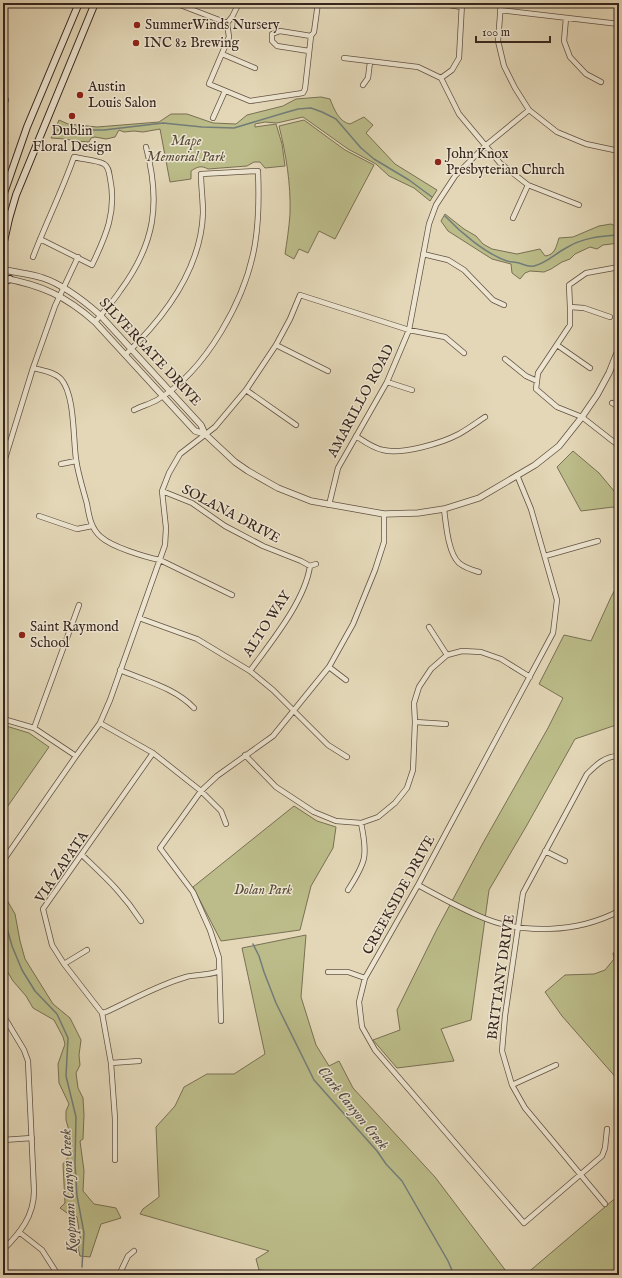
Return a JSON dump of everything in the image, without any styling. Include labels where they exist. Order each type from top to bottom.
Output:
[{"type":"main road","points":[[3,196],[27,127],[79,3]]},
{"type":"main road","points":[[3,246],[16,195],[94,5]]},
{"type":"main road","points":[[3,282],[10,279]]},
{"type":"street","points":[[94,5],[99,3]]},
{"type":"street","points":[[175,3],[227,23]]},
{"type":"street","points":[[238,3],[232,17],[227,23],[229,37],[209,84],[250,101],[303,93],[305,89],[311,36],[314,32],[318,3]]},
{"type":"street","points":[[438,3],[461,5],[459,58],[452,70],[441,78]]},
{"type":"street","points":[[501,3],[498,41],[504,66],[515,88],[529,110],[557,132],[586,144],[619,152]]},
{"type":"street","points":[[500,10],[619,24]]},
{"type":"street","points":[[566,18],[564,41],[570,57],[586,74],[601,82]]},
{"type":"street","points":[[309,51],[277,46],[272,41],[272,34],[280,31],[311,36]]},
{"type":"street","points":[[222,54],[255,68]]},
{"type":"street","points":[[344,58],[418,67],[441,78],[459,114],[500,163],[528,185],[579,205]]},
{"type":"street","points":[[363,85],[368,78],[370,62]]},
{"type":"street","points":[[213,118],[225,91]]},
{"type":"street","name":"AMARILLO ROAD","points":[[329,505],[338,468],[387,382],[409,330],[429,224],[436,205],[456,176],[485,146],[529,110]]},
{"type":"street","points":[[95,322],[120,292],[134,272],[146,247],[153,224],[154,192],[151,165],[146,147]]},
{"type":"street","points":[[33,257],[40,239],[68,175],[74,157],[104,163],[108,168],[111,184],[112,211],[105,238],[92,265],[40,239]]},
{"type":"street","points":[[125,355],[156,322],[175,297],[192,264],[199,238],[203,214],[201,174],[258,171],[259,203],[255,244],[243,289],[234,309],[204,356],[185,377],[157,400],[134,410]]},
{"type":"street","points":[[513,218],[528,185]]},
{"type":"street","points":[[423,254],[448,260],[464,270],[493,300],[504,305]]},
{"type":"street","points":[[3,465],[33,368],[60,296],[78,257]]},
{"type":"street","points":[[619,266],[586,273],[569,286],[570,325],[538,374],[536,389],[557,406],[582,417],[619,446]]},
{"type":"street","name":"SILVERGATE DRIVE","points":[[3,271],[6,270],[42,278],[64,288],[86,303],[100,315],[202,425],[205,434]]},
{"type":"street","name":"SILVERGATE DRIVE","points":[[3,278],[32,284],[60,296],[83,311],[95,322],[195,431],[205,434],[236,462],[262,479],[278,488],[305,499],[329,505],[384,514],[418,513],[444,509],[478,498],[535,465],[559,446],[582,417],[597,395],[619,350]]},
{"type":"street","points":[[3,861],[100,723],[110,700],[165,545],[166,528],[162,491],[169,473],[180,454],[215,427],[246,390],[276,345],[290,319],[300,295],[409,330],[445,337],[464,353]]},
{"type":"street","points":[[570,307],[584,308],[610,318]]},
{"type":"street","points":[[276,345],[328,371]]},
{"type":"street","points":[[557,345],[590,368]]},
{"type":"street","points":[[505,359],[526,376],[537,381]]},
{"type":"street","points":[[33,368],[49,372],[60,379],[67,389],[70,400],[76,461],[92,526],[100,537],[110,543],[160,560],[232,595]]},
{"type":"street","points":[[387,382],[412,390]]},
{"type":"street","points":[[246,390],[296,425]]},
{"type":"street","points":[[612,403],[619,407]]},
{"type":"street","points":[[356,436],[370,446],[385,451],[407,450],[436,443],[458,434],[485,417]]},
{"type":"street","points":[[61,464],[76,461]]},
{"type":"street","name":"CREEKSIDE DRIVE","points":[[517,475],[531,509],[546,556],[557,600],[553,633],[418,885],[365,978],[359,1002],[362,1027],[376,1050],[524,1223],[581,1174]]},
{"type":"street","name":"SOLANA DRIVE","points":[[162,491],[192,503],[225,526],[263,546],[310,566]]},
{"type":"street","points":[[444,509],[452,551],[459,562],[468,568],[479,572]]},
{"type":"street","points":[[221,1021],[219,958],[210,930],[193,892],[160,848],[201,791],[217,776],[273,736],[329,667],[353,624],[375,570],[384,542],[384,514]]},
{"type":"street","points":[[39,516],[77,529],[92,526]]},
{"type":"street","points":[[546,556],[598,541]]},
{"type":"street","points":[[310,566],[316,564]]},
{"type":"street","name":"ALTO WAY","points":[[250,671],[293,608],[308,577],[310,566]]},
{"type":"street","points":[[34,728],[79,605]]},
{"type":"street","points":[[139,618],[197,639],[250,671],[273,690],[328,745],[347,757]]},
{"type":"street","points":[[430,627],[447,655]]},
{"type":"street","points":[[245,755],[276,788],[314,812],[336,821],[361,823],[378,817],[395,803],[408,788],[413,770],[415,722],[414,703],[419,687],[431,669],[447,655],[462,651],[481,652],[501,659],[530,677]]},
{"type":"street","points":[[329,667],[346,680]]},
{"type":"street","points":[[120,670],[171,690],[185,698],[194,708]]},
{"type":"street","points":[[3,719],[34,728],[76,756]]},
{"type":"street","points":[[415,722],[446,724]]},
{"type":"street","points":[[100,723],[153,754],[201,791],[221,811],[226,824]]},
{"type":"street","name":"VIA ZAPATA","points":[[115,1160],[115,1119],[111,1063],[102,1013],[64,964],[52,945],[43,909],[153,754]]},
{"type":"street","name":"BRITTANY DRIVE","points":[[605,1204],[524,1108],[512,1085],[502,1050],[524,893],[587,774],[599,762],[613,756],[619,756]]},
{"type":"street","points":[[348,890],[359,873],[365,859],[366,842],[361,823]]},
{"type":"street","points":[[545,851],[565,861]]},
{"type":"street","points":[[82,856],[114,884],[128,901],[141,921]]},
{"type":"street","points":[[418,885],[479,917],[498,923],[519,927],[540,929],[577,926],[595,921],[619,911]]},
{"type":"street","points":[[64,964],[87,950]]},
{"type":"street","points":[[102,1013],[166,983],[187,976],[215,973],[219,971]]},
{"type":"street","points":[[328,972],[348,972],[365,978]]},
{"type":"street","points":[[3,1015],[24,1050],[28,1061],[34,1202],[31,1212],[19,1232],[3,1250]]},
{"type":"street","points":[[111,1063],[139,1062]]},
{"type":"street","points":[[512,1085],[556,1065]]},
{"type":"street","points":[[581,1174],[602,1156],[608,1129]]},
{"type":"street","points":[[3,1140],[32,1138]]},
{"type":"street","points":[[19,1232],[42,1250],[58,1275]]},
{"type":"street","points":[[119,1275],[128,1256],[134,1251]]},
{"type":"street","points":[[77,1275],[91,1273],[109,1275]]},
{"type":"green space","name":"Mape Memorial Park","points":[[321,97],[330,99],[337,114],[346,123],[350,124],[364,117],[373,125],[366,133],[395,164],[437,190],[430,201],[414,188],[389,176],[376,164],[348,149],[303,117],[277,123],[265,122],[255,124],[255,127],[276,124],[282,144],[285,166],[265,168],[260,162],[254,162],[247,166],[208,169],[199,167],[191,171],[191,179],[170,182],[160,129],[143,132],[124,132],[119,130],[115,137],[106,139],[95,137],[91,138],[89,142],[51,138],[59,120],[68,124],[97,127],[159,122],[171,114],[187,114],[213,123],[236,124],[247,115],[283,106],[296,99]]},
{"type":"green space","points":[[304,120],[345,150],[374,165],[335,239],[319,231],[308,253],[299,249],[294,259],[285,254],[289,229],[290,192],[286,158],[279,126]]},
{"type":"green space","points":[[445,214],[464,229],[476,236],[483,244],[492,249],[517,254],[540,249],[545,256],[551,254],[555,250],[559,238],[573,237],[599,226],[611,224],[619,228],[619,243],[603,245],[597,249],[590,247],[575,254],[570,259],[551,269],[544,272],[530,271],[525,273],[520,279],[512,273],[511,264],[492,259],[448,231],[441,221]]},
{"type":"green space","points":[[573,451],[599,473],[619,497],[619,515],[613,507],[581,511],[557,467]]},
{"type":"green space","points":[[619,582],[619,724],[575,739],[489,890],[471,1020],[441,1029],[454,1061],[397,1068],[373,1040],[400,1030],[397,1010],[436,931],[563,698],[539,684],[564,635],[591,641]]},
{"type":"green space","points":[[3,725],[29,733],[49,747],[3,813]]},
{"type":"green space","name":"Dolan Park","points":[[294,806],[317,821],[336,827],[333,848],[311,886],[300,930],[221,941],[193,887]]},
{"type":"green space","points":[[3,893],[15,914],[25,959],[53,1004],[70,1018],[81,1040],[79,1055],[80,1065],[76,1073],[78,1088],[83,1098],[83,1139],[80,1141],[84,1171],[83,1191],[94,1204],[116,1208],[121,1218],[101,1224],[90,1257],[80,1256],[78,1248],[81,1242],[77,1217],[70,1215],[60,1208],[65,1203],[63,1164],[69,1156],[71,1138],[66,1120],[66,1111],[69,1104],[59,1083],[58,1064],[65,1044],[54,1020],[33,1008],[26,996],[13,981],[3,964]]},
{"type":"green space","points":[[306,935],[301,997],[316,1045],[329,1066],[339,1061],[353,1088],[435,1177],[509,1275],[289,1275],[259,1270],[256,1259],[269,1251],[140,1214],[143,1209],[159,1197],[156,1127],[175,1106],[184,1087],[207,1074],[234,1074],[265,1054],[242,948]]},
{"type":"green space","points":[[619,950],[619,1081],[562,1016],[545,992],[565,975],[594,974],[605,970],[614,959],[613,953]]},
{"type":"green space","points":[[619,1195],[619,1275],[525,1275]]},
{"type":"waterway","points":[[57,130],[104,130],[163,123],[202,127],[234,128],[298,109],[311,108],[336,119],[361,148],[374,159],[409,180],[432,197]]},
{"type":"waterway","points":[[3,145],[8,143]]},
{"type":"waterway","points":[[445,216],[458,229],[482,248],[499,258],[526,266],[534,266],[543,263],[578,242],[598,237],[619,235]]},
{"type":"waterway","name":"Koopman Canyon Creek","points":[[3,917],[12,946],[22,970],[35,991],[57,1014],[68,1038],[66,1076],[76,1117],[75,1163],[77,1196],[84,1233],[82,1267]]},
{"type":"waterway","name":"Clark Canyon Creek","points":[[253,944],[259,956],[276,1003],[314,1080],[402,1181],[448,1261],[454,1275]]},
{"type":"place","name":"SummerWinds Nursery","points":[[137,25]]},
{"type":"place","name":"INC 82 Brewing","points":[[136,43]]},
{"type":"place","name":"Austin Louis Salon","points":[[80,95]]},
{"type":"place","name":"Dublin Floral Design","points":[[72,116]]},
{"type":"place","name":"John Knox Presbyterian Church","points":[[438,162]]},
{"type":"place","name":"Saint Raymond School","points":[[22,635]]}]
